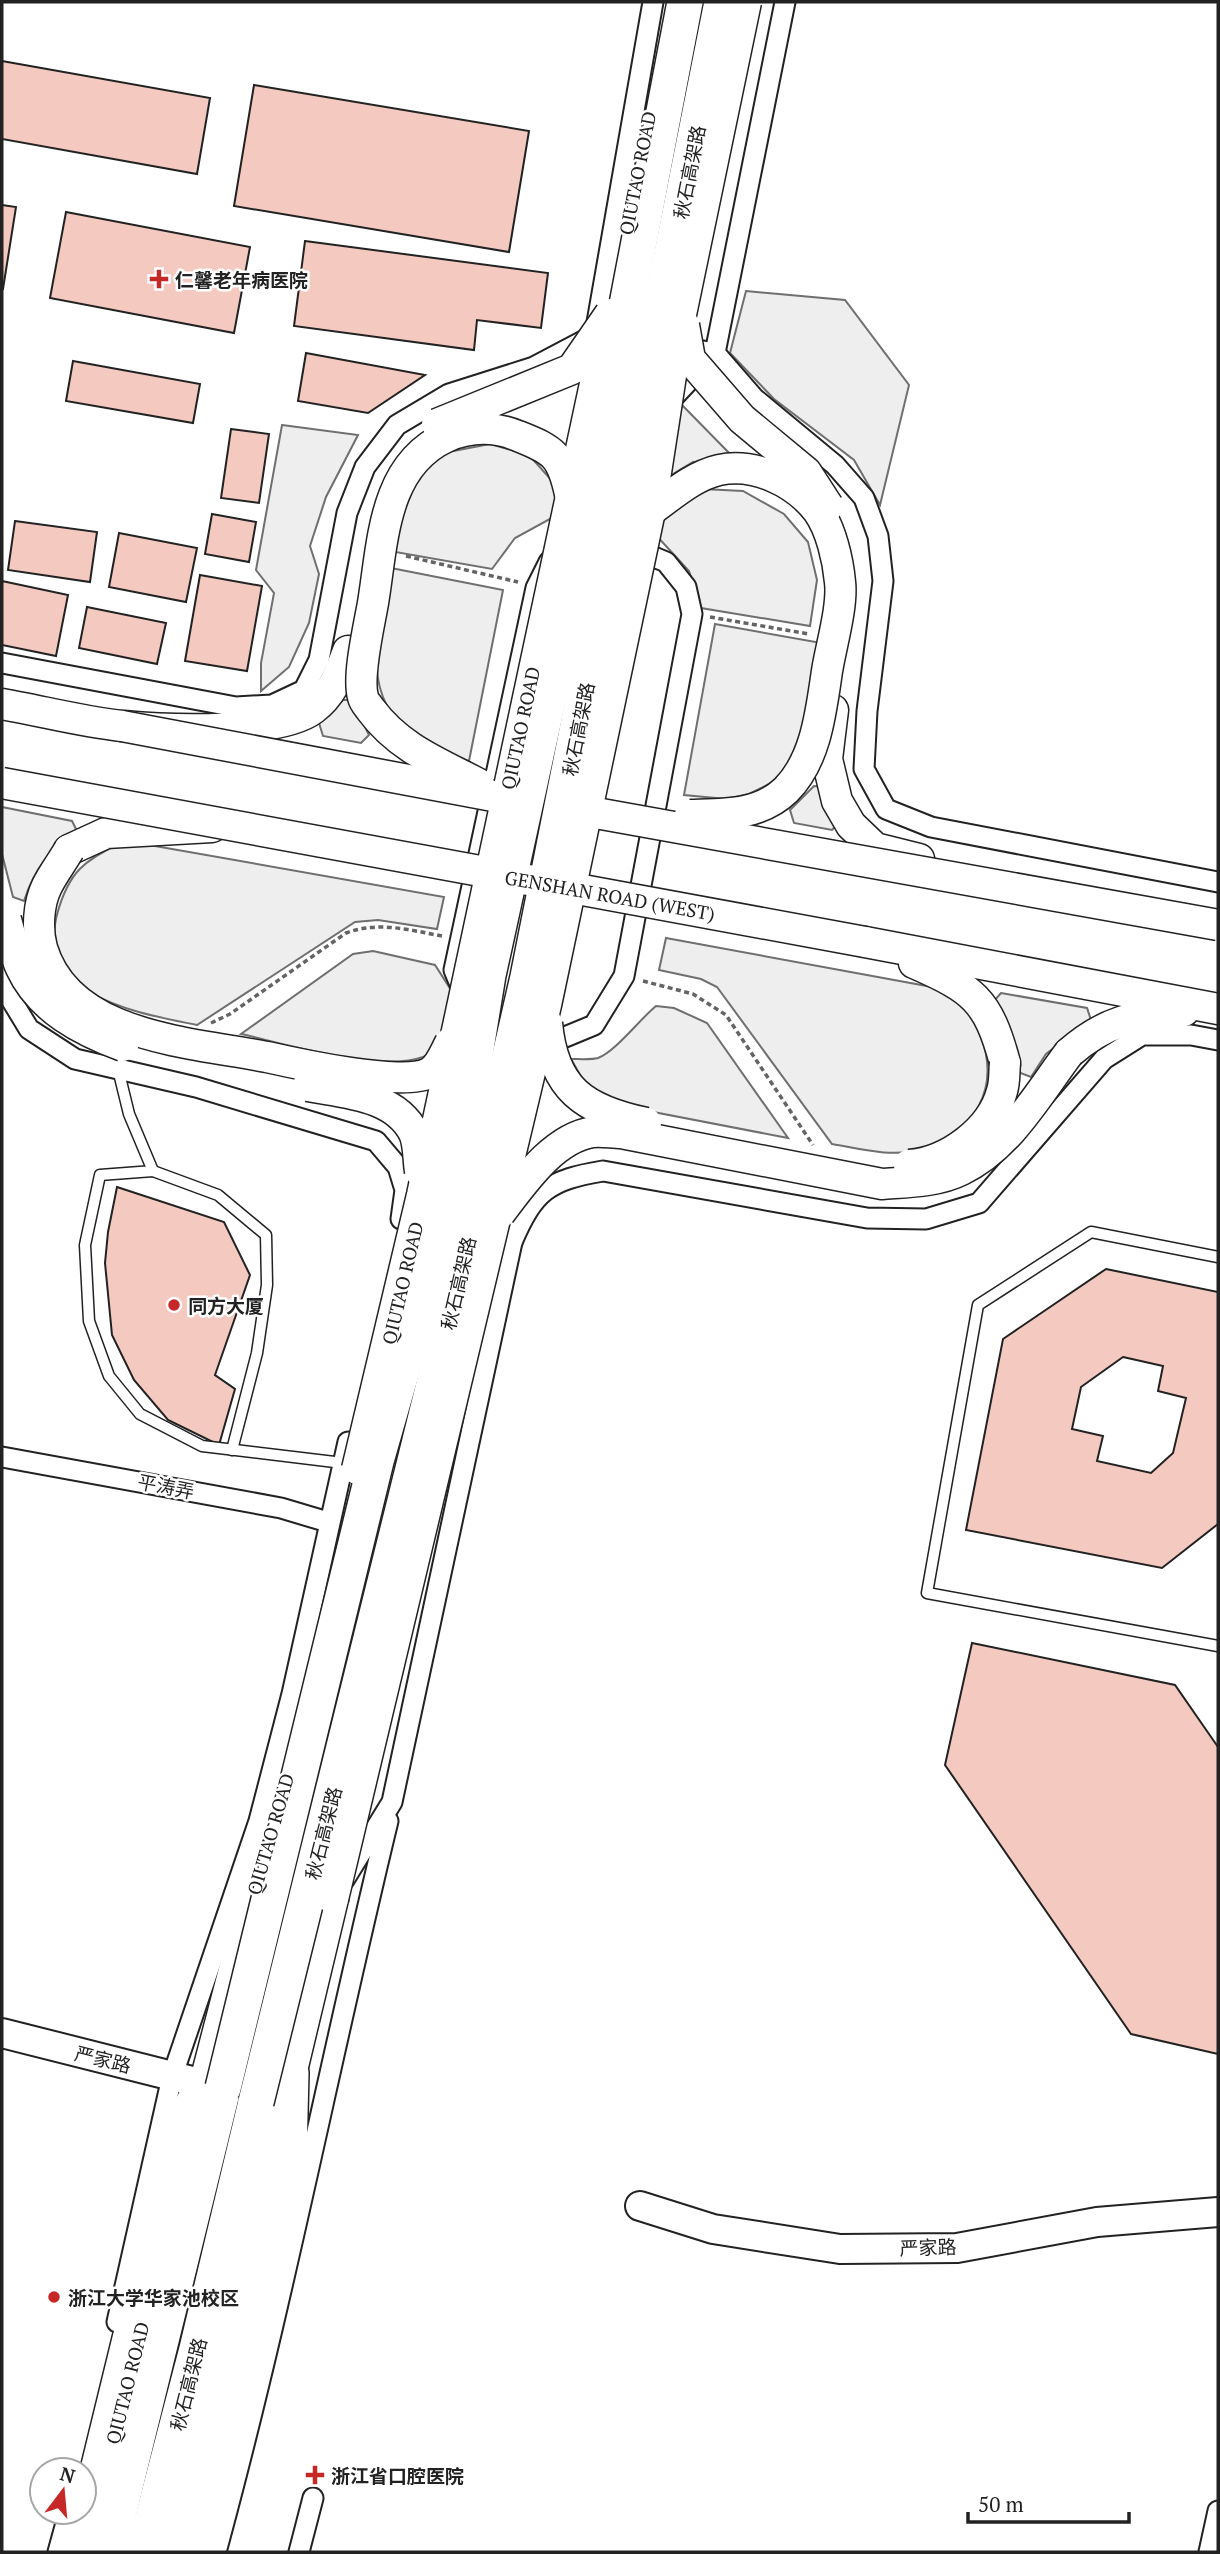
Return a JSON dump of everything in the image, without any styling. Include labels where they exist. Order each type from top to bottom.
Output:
[{"type":"highway","name":"秋石高架路","points":[[109,2552],[376,1461],[408,1349],[467,1104],[488,975],[574,581],[685,2]]},
{"type":"highway","name":"秋石高架路","points":[[144,2552],[197,2349],[434,1383],[528,977],[722,2]]},
{"type":"highway","points":[[191,2552],[242,2374],[281,2220],[289,2157],[291,2073]]},
{"type":"highway","points":[[78,2552],[183,2122],[188,2080]]},
{"type":"main road","name":"QIUTAO ROAD","points":[[85,2552],[188,2080],[236,1954],[290,1761],[422,1195],[570,495],[668,2]]},
{"type":"main road","points":[[169,2552],[245,2267],[489,1229],[545,1005],[650,511],[682,309],[746,2]]},
{"type":"main road","points":[[682,309],[690,359],[742,419],[806,472],[829,508],[849,552],[852,588],[827,759],[837,801],[851,825],[875,848],[1059,895]]},
{"type":"main road","points":[[122,726],[253,726],[283,722],[311,710],[334,689],[348,651],[372,496],[393,460],[421,432],[449,417],[537,386],[572,369],[602,324]]},
{"type":"main road","points":[[511,800],[406,747],[380,723],[362,698],[364,652],[390,501],[406,470],[430,445],[465,429],[507,431],[541,445],[564,465],[570,495]]},
{"type":"main road","points":[[623,817],[742,814],[785,791],[804,765],[814,738],[841,584],[832,544],[818,511],[775,476],[747,468],[719,470],[692,481],[650,511]]},
{"type":"main road","points":[[2,704],[511,800],[623,817],[1218,925]]},
{"type":"main road","name":"GENSHAN ROAD (WEST)","points":[[2,783],[1215,1008]]},
{"type":"main road","points":[[237,826],[106,833],[69,850],[45,888],[37,933],[49,971],[69,997],[104,1017],[148,1034],[345,1073],[393,1076],[428,1074],[440,1063],[456,1030]]},
{"type":"main road","points":[[2,904],[21,969],[37,992],[66,1021],[144,1054],[377,1100],[403,1117],[415,1135],[422,1195]]},
{"type":"main road","points":[[545,1005],[550,1052],[558,1073],[571,1091],[592,1107],[626,1119],[878,1168],[918,1164],[950,1151],[975,1135],[989,1118],[1002,1091],[1005,1063],[996,1031],[981,1004],[962,984],[865,942]]},
{"type":"main road","points":[[489,1229],[533,1169],[557,1149],[592,1132],[621,1133],[882,1184],[925,1180],[960,1171],[985,1154],[1012,1129],[1069,1053],[1093,1032],[1124,1018],[1215,1008]]},
{"type":"street","points":[[624,545],[644,412],[602,324],[653,2]]},
{"type":"street","points":[[624,545],[654,417],[715,352],[785,2]]},
{"type":"street","points":[[2,663],[236,706],[272,705],[304,690],[319,660],[346,513],[365,467],[397,425],[449,394],[534,367],[602,324],[715,352],[754,398],[842,473],[864,498],[878,536],[883,581],[867,711],[864,769],[886,809],[931,827],[1218,882]]},
{"type":"street","points":[[568,541],[624,545],[666,562],[686,587],[692,614],[624,976],[594,1025],[565,1037],[524,1035],[472,1013],[454,970],[537,588],[549,562],[568,541]]},
{"type":"street","points":[[2,975],[9,996],[29,1029],[75,1059],[196,1087],[376,1141],[398,1167],[405,1190],[401,1219],[328,1522],[292,1694],[84,2456]]},
{"type":"street","points":[[216,2552],[254,2414],[299,2223],[345,1994],[392,1802],[524,1035]]},
{"type":"street","points":[[401,1219],[489,1229],[526,1210],[545,1190],[570,1176],[603,1171],[867,1218],[926,1219],[979,1203],[1104,1059],[1142,1035],[1191,1035],[1218,1040]]},
{"type":"street","name":"平涛弄","points":[[2,1457],[281,1508],[328,1522]]},
{"type":"street","points":[[333,1899],[392,1802]]},
{"type":"street","name":"严家路","points":[[2,2033],[188,2080]]},
{"type":"street","name":"严家路","points":[[640,2206],[713,2229],[840,2249],[957,2248],[1097,2222],[1218,2211]]},
{"type":"street","points":[[299,2552],[313,2498]]},
{"type":"street","points":[[1209,2552],[1218,2511]]},
{"type":"street","points":[[58,2552],[65,2526]]},
{"type":"lane","points":[[118,1069],[129,1114],[153,1171]]},
{"type":"lane","points":[[232,1450],[261,1326],[267,1285],[265,1236],[218,1195],[153,1171],[100,1175],[85,1245],[89,1321],[108,1376],[140,1414],[202,1446],[232,1450],[343,1463]]},
{"type":"lane","points":[[1218,1257],[1091,1232],[978,1305],[927,1593],[1218,1646]]},
{"type":"path","points":[[404,556],[537,588]]},
{"type":"path","points":[[692,614],[811,634]]},
{"type":"path","points":[[209,1034],[212,1021],[230,1014],[346,933],[365,926],[392,926],[446,937],[454,970]]},
{"type":"path","points":[[624,976],[693,994],[726,1015],[815,1148]]},
{"type":"shaded area","points":[[746,291],[845,300],[909,385],[880,505],[854,460],[774,399],[730,353]]},
{"type":"shaded area","points":[[682,405],[735,459],[693,462],[663,480]]},
{"type":"shaded area","points":[[282,425],[358,435],[326,497],[310,546],[319,574],[309,623],[289,667],[261,691],[261,663],[274,593],[256,570]]},
{"type":"shaded area","points":[[490,444],[529,455],[554,483],[561,513],[515,538],[492,569],[384,550],[391,504],[443,453]]},
{"type":"shaded area","points":[[703,489],[743,491],[784,514],[808,542],[817,580],[810,626],[701,608],[689,571],[654,533],[661,518]]},
{"type":"shaded area","points":[[391,568],[503,590],[469,761],[431,751],[404,730],[389,710],[380,689],[377,644]]},
{"type":"shaded area","points":[[715,624],[827,644],[799,757],[775,781],[749,794],[726,799],[684,795]]},
{"type":"shaded area","points":[[343,700],[352,700],[369,735],[361,743],[323,736],[319,723]]},
{"type":"shaded area","points":[[814,786],[822,787],[839,822],[832,830],[794,823],[790,810]]},
{"type":"shaded area","points":[[2,807],[72,821],[78,833],[44,861],[24,901],[13,897],[2,854]]},
{"type":"shaded area","points":[[119,844],[155,846],[444,897],[437,929],[378,920],[355,922],[197,1025],[147,1014],[96,996],[75,982],[61,963],[54,940],[58,911],[67,887],[87,862]]},
{"type":"shaded area","points":[[666,938],[943,989],[967,1003],[977,1021],[986,1055],[987,1073],[979,1106],[957,1131],[941,1141],[911,1152],[889,1153],[832,1144],[717,987],[701,979],[659,970]]},
{"type":"shaded area","points":[[373,951],[435,965],[451,990],[443,1038],[426,1056],[405,1061],[377,1061],[315,1051],[241,1034],[353,954]]},
{"type":"shaded area","points":[[1001,993],[1087,1008],[1091,1020],[1046,1054],[1031,1077],[1018,1072],[1010,1035],[993,1002]]},
{"type":"shaded area","points":[[656,1006],[674,1008],[707,1023],[788,1138],[612,1104],[587,1087],[571,1059],[595,1059],[605,1055]]},
{"type":"building","points":[[2,61],[210,98],[197,174],[2,139]]},
{"type":"building","points":[[254,85],[529,131],[509,252],[234,206]]},
{"type":"building","points":[[2,205],[16,207],[3,289],[2,289]]},
{"type":"building","points":[[66,212],[250,247],[234,333],[50,298]]},
{"type":"building","points":[[305,241],[548,273],[541,328],[477,320],[474,350],[294,326]]},
{"type":"building","points":[[306,353],[425,375],[368,413],[298,401]]},
{"type":"building","points":[[73,361],[200,384],[193,423],[66,401]]},
{"type":"building","points":[[231,429],[269,434],[259,503],[221,498]]},
{"type":"building","points":[[212,514],[256,522],[249,562],[205,554]]},
{"type":"building","points":[[15,521],[97,532],[90,582],[8,570]]},
{"type":"building","points":[[119,533],[197,548],[186,602],[109,587]]},
{"type":"building","points":[[200,575],[262,586],[247,671],[185,661]]},
{"type":"building","points":[[2,581],[68,595],[56,656],[2,645]]},
{"type":"building","points":[[87,607],[166,623],[157,664],[79,648]]},
{"type":"building","name":"同方大厦","points":[[117,1187],[224,1222],[250,1275],[215,1375],[235,1389],[219,1445],[168,1420],[134,1380],[112,1335],[105,1263]]},
{"type":"building","points":[[1106,1269],[1218,1292],[1218,1524],[1162,1568],[966,1530],[1003,1339]],"holes":[[[1123,1357],[1163,1366],[1158,1391],[1186,1398],[1173,1453],[1151,1473],[1097,1461],[1103,1436],[1072,1429],[1081,1387]]]},
{"type":"building","points":[[972,1643],[1175,1685],[1218,1747],[1218,2054],[1131,2034],[945,1765]]},
{"type":"place","name":"仁馨老年病医院","points":[[159,279]]},
{"type":"place","name":"同方大厦","points":[[174,1305]]},
{"type":"place","name":"浙江大学华家池校区","points":[[54,2297]]},
{"type":"place","name":"浙江省口腔医院","points":[[315,2475]]}]
